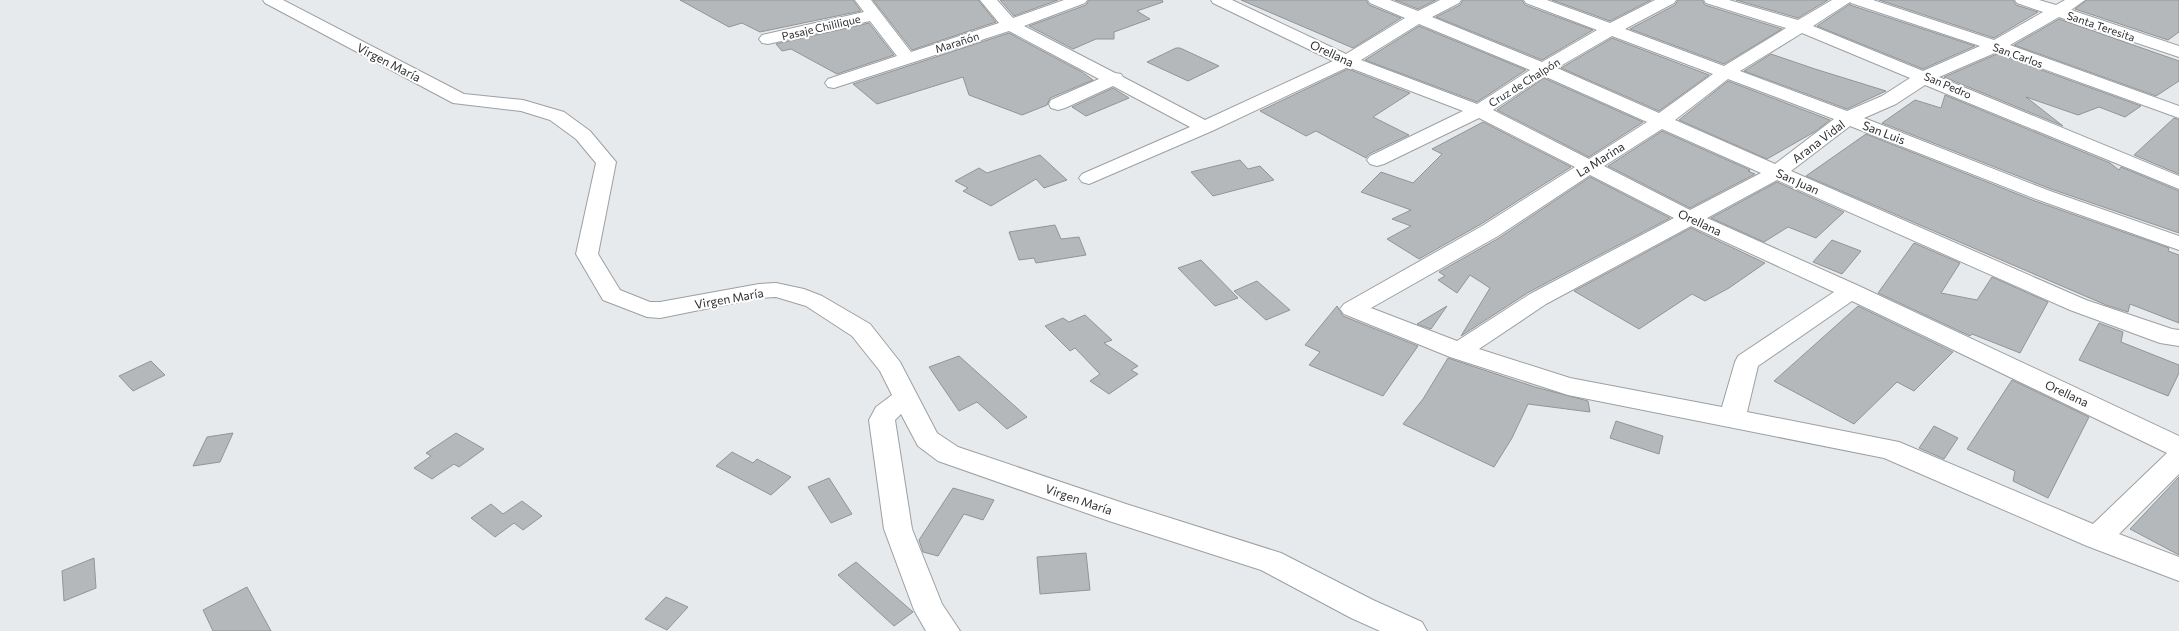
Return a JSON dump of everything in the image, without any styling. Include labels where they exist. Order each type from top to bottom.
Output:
[{"type":"street","name":"Virgen María","points":[[271,0],[460,99],[522,106],[556,116],[583,134],[606,162],[587,254],[612,295],[647,309],[660,310],[759,291],[776,290],[796,294],[814,302],[861,330],[891,368],[927,439],[948,454],[1120,513],[1271,561],[1362,609],[1410,631]]},
{"type":"street","points":[[863,0],[907,58]]},
{"type":"street","points":[[988,0],[1010,25],[1115,78],[1205,127]]},
{"type":"street","name":"Marañón","points":[[834,83],[1010,25],[1079,0]]},
{"type":"street","name":"Orellana","points":[[1220,0],[1347,61],[1479,110],[1690,218],[1851,291],[2179,447]]},
{"type":"street","name":"San Juan","points":[[1376,0],[1544,69],[2078,305],[2160,334],[2179,338]]},
{"type":"street","points":[[1089,178],[1347,61],[1419,17],[1453,0]]},
{"type":"street","name":"San Luis","points":[[1532,0],[1848,118],[2043,195],[2179,243]]},
{"type":"street","name":"Cruz de Chalpón","points":[[1377,160],[1479,110],[1610,30],[1668,0]]},
{"type":"street","name":"San Pedro","points":[[1712,0],[1802,27],[1926,76],[2179,183]]},
{"type":"street","name":"La Marina","points":[[1459,351],[1352,309],[1490,231],[1661,121],[1725,72],[1802,27],[1843,0]]},
{"type":"street","name":"San Carlos","points":[[1857,0],[1996,46],[2179,112]]},
{"type":"street","name":"Santa Teresita","points":[[2023,0],[2179,52]]},
{"type":"street","name":"Arana Vidal","points":[[1459,351],[1538,299],[1777,172],[1848,118],[1889,100],[1926,76],[1996,46],[2077,0]]},
{"type":"street","name":"Pasaje Chililique","points":[[768,39],[875,15]]},
{"type":"street","points":[[1058,104],[1115,78]]},
{"type":"street","points":[[1732,418],[1747,362],[1851,291]]},
{"type":"street","points":[[1459,351],[1568,386],[1890,449],[2097,538],[2179,569]]},
{"type":"street","points":[[906,397],[886,414],[882,420],[898,530],[929,610],[944,631]]},
{"type":"street","points":[[2097,538],[2179,457]]},
{"type":"building","points":[[680,0],[853,0],[861,11],[760,32],[742,23],[729,27]]},
{"type":"building","points":[[873,0],[978,0],[996,22],[912,50]]},
{"type":"building","points":[[1000,0],[1058,0],[1014,16]]},
{"type":"building","points":[[1089,0],[1162,0],[1163,2],[1137,11],[1150,19],[1114,32],[1114,39],[1096,39],[1073,49],[1029,26],[1086,5]]},
{"type":"building","points":[[1241,0],[1366,0],[1369,5],[1401,18],[1353,48]]},
{"type":"building","points":[[1395,0],[1436,0],[1418,9]]},
{"type":"building","points":[[1463,0],[1522,0],[1525,5],[1593,30],[1542,60],[1436,17],[1460,5]]},
{"type":"building","points":[[1552,0],[1651,0],[1610,21]]},
{"type":"building","points":[[1678,0],[1702,0],[1705,5],[1782,29],[1724,64],[1630,29],[1675,5]]},
{"type":"building","points":[[1736,0],[1828,0],[1798,18]]},
{"type":"building","points":[[1879,0],[2013,0],[2016,5],[2038,12],[1994,38]]},
{"type":"building","points":[[2087,0],[2179,0],[2179,32],[2168,40],[2075,9]]},
{"type":"building","points":[[1850,4],[1975,46],[1923,69],[1817,26]]},
{"type":"building","points":[[2059,19],[2179,61],[2179,81],[2156,96],[2014,45]]},
{"type":"building","points":[[869,23],[894,55],[837,74],[791,49],[782,51],[776,44]]},
{"type":"building","points":[[1419,26],[1526,70],[1477,102],[1365,60]]},
{"type":"building","points":[[1009,33],[1082,72],[1093,80],[1050,98],[1047,105],[1022,115],[969,95],[963,77],[877,104],[853,84]]},
{"type":"building","points":[[1612,38],[1709,75],[1659,111],[1561,68]]},
{"type":"building","points":[[1176,48],[1180,48],[1219,66],[1188,81],[1147,62]]},
{"type":"building","points":[[1771,54],[1886,91],[1847,109],[1744,71]]},
{"type":"building","points":[[1997,54],[2141,106],[2125,117],[2099,107],[2078,115],[2026,97],[2063,126],[1944,77]]},
{"type":"building","points":[[1348,69],[1410,93],[1373,117],[1409,135],[1369,154],[1366,158],[1316,131],[1306,136],[1260,111]]},
{"type":"building","points":[[1544,78],[1643,122],[1589,157],[1497,110]]},
{"type":"building","points":[[1728,81],[1830,120],[1816,131],[1767,159],[1679,120]]},
{"type":"building","points":[[1113,88],[1129,98],[1086,116],[1072,107]]},
{"type":"building","points":[[1945,95],[2110,163],[2119,170],[2121,167],[2179,191],[2179,233],[2051,189],[1882,123],[1915,100],[1941,108]]},
{"type":"building","points":[[2174,118],[2179,120],[2179,174],[2134,155]]},
{"type":"building","points":[[1483,122],[1571,167],[1481,224],[1419,259],[1387,239],[1411,226],[1392,219],[1411,210],[1361,192],[1381,172],[1413,183],[1442,154],[1432,149]]},
{"type":"building","points":[[1662,131],[1750,170],[1748,171],[1755,174],[1690,208],[1608,166]]},
{"type":"building","points":[[1866,134],[2035,201],[2169,248],[2168,251],[2179,255],[2179,323],[2130,304],[2128,312],[2106,305],[1806,176]]},
{"type":"building","points":[[1040,155],[1067,180],[1044,188],[1036,179],[991,206],[963,191],[968,188],[955,181],[979,168],[987,173]]},
{"type":"building","points":[[1240,160],[1248,169],[1260,166],[1274,180],[1213,196],[1191,172]]},
{"type":"building","points":[[1590,177],[1670,218],[1529,292],[1461,336],[1490,288],[1470,275],[1457,293],[1438,280],[1445,276],[1439,272],[1499,238]]},
{"type":"building","points":[[1777,182],[1844,212],[1816,238],[1788,227],[1764,242],[1711,218]]},
{"type":"building","points":[[1055,225],[1061,239],[1079,237],[1086,255],[1036,263],[1034,258],[1019,260],[1009,232]]},
{"type":"building","points":[[1691,228],[1765,263],[1729,288],[1705,301],[1692,294],[1639,329],[1574,291]]},
{"type":"building","points":[[1832,240],[1861,251],[1842,274],[1813,262]]},
{"type":"building","points":[[1914,243],[1960,263],[1941,293],[1977,300],[1992,277],[2048,302],[2020,353],[1972,334],[1970,336],[1878,293]]},
{"type":"building","points":[[1201,260],[1238,298],[1215,306],[1178,268]]},
{"type":"building","points":[[1257,281],[1290,310],[1266,320],[1234,291]]},
{"type":"building","points":[[1337,306],[1343,316],[1418,346],[1383,396],[1309,365],[1320,352],[1305,345]]},
{"type":"building","points":[[1447,306],[1431,329],[1417,324]]},
{"type":"building","points":[[1858,306],[1953,352],[1914,391],[1897,382],[1854,424],[1774,381]]},
{"type":"building","points":[[1085,315],[1112,340],[1104,343],[1138,366],[1131,370],[1138,374],[1109,394],[1090,381],[1100,374],[1075,348],[1070,351],[1045,326],[1063,318],[1069,322]]},
{"type":"building","points":[[2099,323],[2123,332],[2121,342],[2179,365],[2179,373],[2168,396],[2079,360]]},
{"type":"building","points":[[959,356],[1027,417],[1007,429],[977,402],[959,411],[929,367]]},
{"type":"building","points":[[1448,358],[1535,387],[1588,401],[1590,412],[1528,404],[1512,438],[1494,467],[1403,424],[1423,399]]},
{"type":"building","points":[[151,361],[165,375],[133,391],[119,376]]},
{"type":"building","points":[[2012,380],[2089,417],[2048,498],[2013,481],[2015,471],[1967,449]]},
{"type":"building","points":[[1616,421],[1663,436],[1659,454],[1610,438]]},
{"type":"building","points":[[1934,426],[1958,438],[1944,459],[1919,448]]},
{"type":"building","points":[[233,433],[220,462],[193,466],[207,437]]},
{"type":"building","points":[[456,433],[484,449],[459,467],[454,464],[432,479],[414,468],[431,456],[426,453]]},
{"type":"building","points":[[732,452],[753,463],[757,459],[791,477],[771,495],[716,466]]},
{"type":"building","points":[[2179,477],[2179,555],[2130,529]]},
{"type":"building","points":[[829,478],[852,514],[831,523],[808,487]]},
{"type":"building","points":[[953,488],[994,500],[983,520],[964,514],[938,556],[923,552],[919,540]]},
{"type":"building","points":[[522,501],[542,516],[523,530],[514,523],[495,537],[471,518],[491,504],[503,514]]},
{"type":"building","points":[[1086,553],[1090,590],[1040,594],[1037,557]]},
{"type":"building","points":[[94,558],[96,588],[64,601],[62,571]]},
{"type":"building","points":[[856,562],[913,612],[894,626],[838,575]]},
{"type":"building","points":[[247,587],[271,631],[213,631],[203,610]]},
{"type":"building","points":[[666,597],[688,607],[667,630],[645,619]]}]
